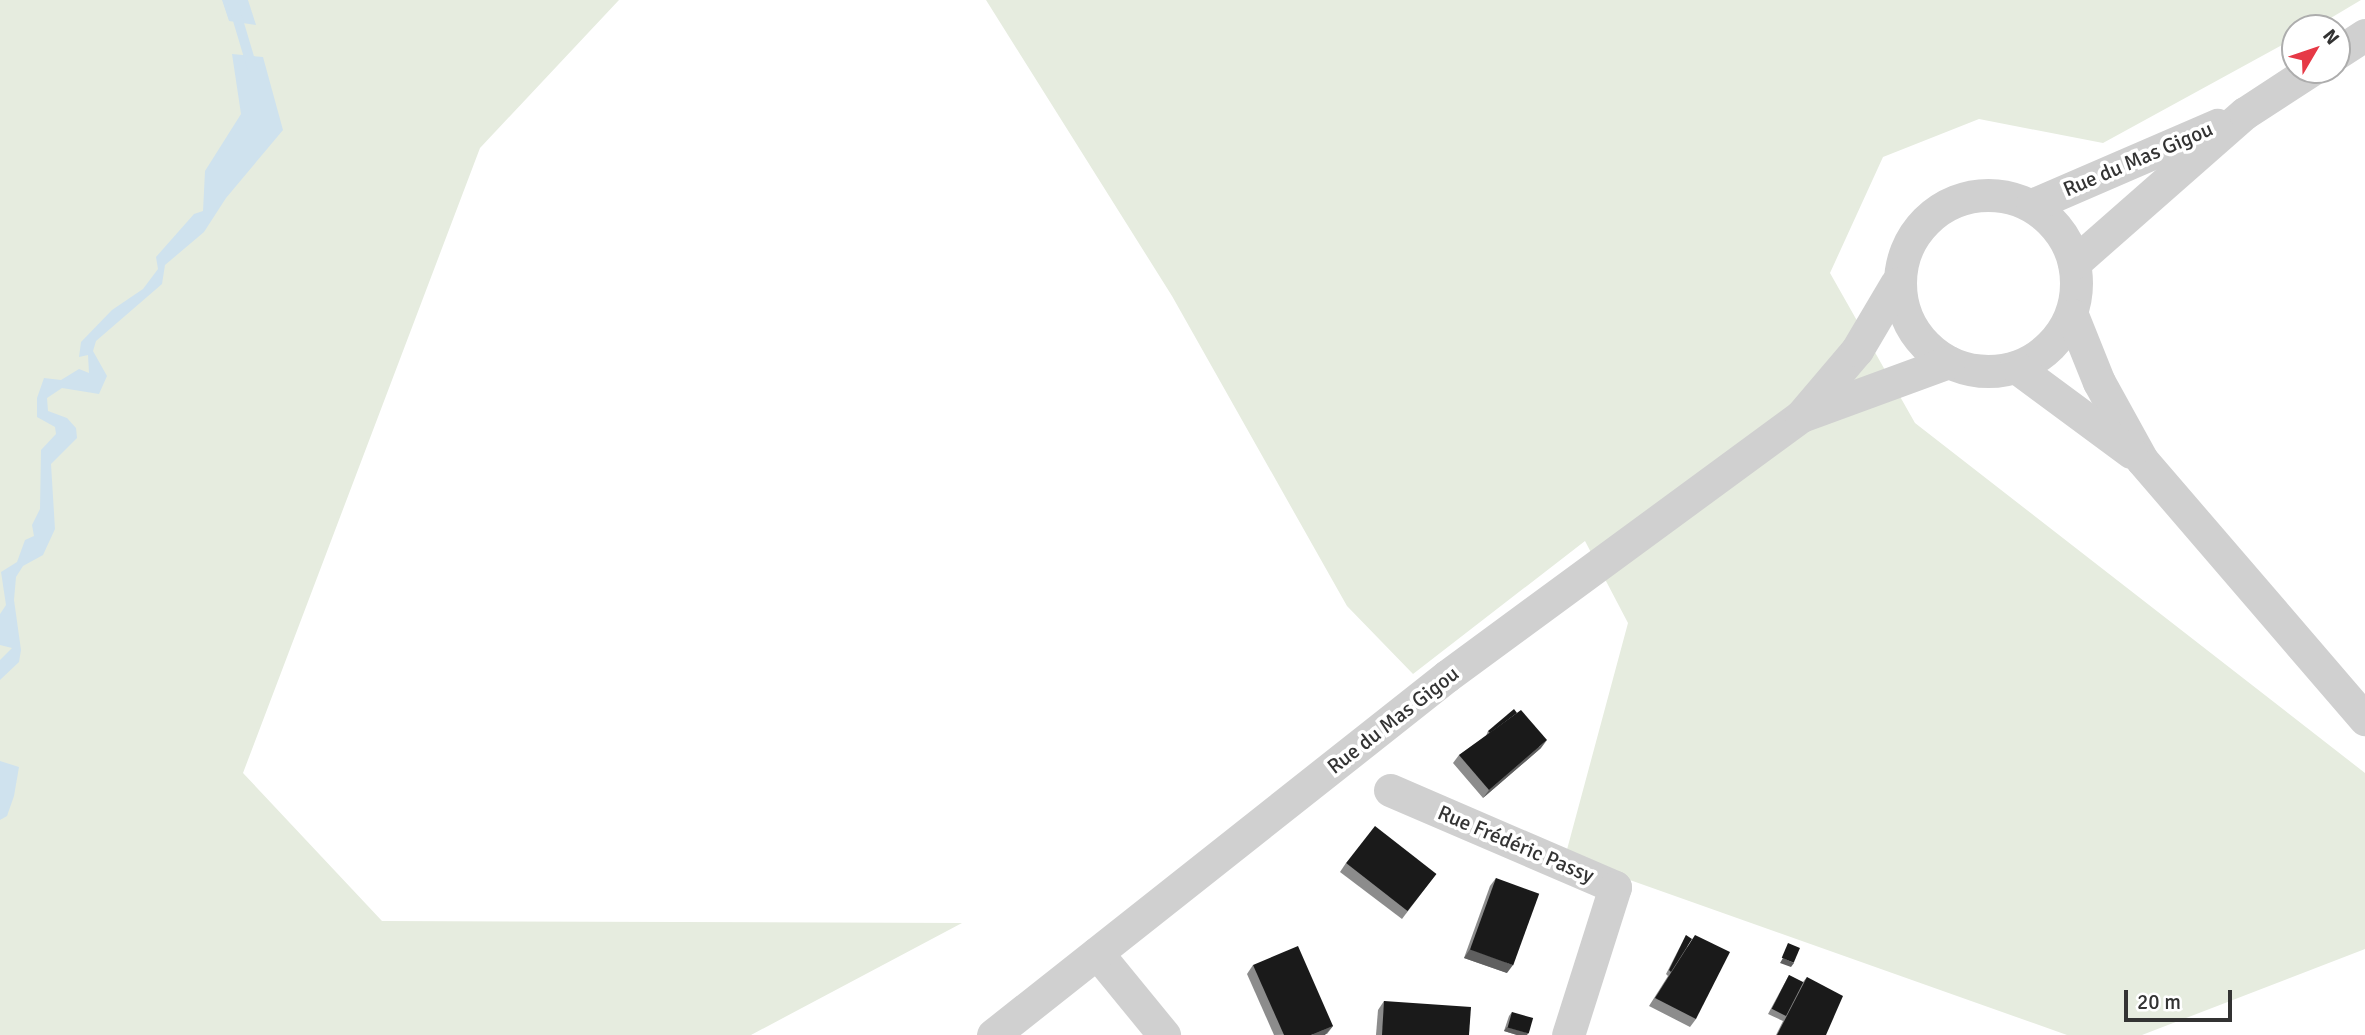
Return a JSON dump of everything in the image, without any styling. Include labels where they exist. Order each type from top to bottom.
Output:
[{"type":"street","name":"Rue du Mas Gigou","points":[[2074,263],[2245,113],[2290,84]]},
{"type":"street","name":"Rue du Mas Gigou","points":[[2032,205],[2245,113]]},
{"type":"street","points":[[1982,194],[2032,205],[2061,234],[2074,263],[2077,292],[2072,314],[2048,350],[2016,367],[1989,373],[1949,362],[1919,336],[1896,284],[1909,240],[1940,207],[1982,194]]},
{"type":"street","name":"Rue du Mas Gigou","points":[[993,1035],[1447,676],[1801,416],[1857,350],[1896,284]]},
{"type":"street","points":[[2072,314],[2099,382],[2142,460],[2365,719]]},
{"type":"street","name":"Rue du Mas Gigou","points":[[1801,416],[1949,362]]},
{"type":"street","points":[[2016,367],[2142,460]]},
{"type":"street","name":"Rue Frédéric Passy","points":[[1390,790],[1615,887],[1568,1035]]},
{"type":"street","points":[[1097,953],[1164,1035]]},
{"type":"shaded area","points":[[0,0],[619,0],[480,148],[243,773],[382,921],[962,923],[751,1035],[0,1035]]},
{"type":"shaded area","points":[[986,0],[2361,0],[2338,14],[2281,14],[2281,46],[2103,143],[1979,119],[1883,157],[1830,273],[1915,423],[2365,773],[2365,949],[2142,1035],[2067,1035],[1565,857],[1628,623],[1585,541],[1413,674],[1347,606],[1172,296]]},
{"type":"water","points":[[222,0],[248,0],[256,25],[229,21]]},
{"type":"water","points":[[232,54],[263,57],[283,130],[226,198],[204,232],[165,265],[162,284],[96,341],[93,351],[107,376],[99,394],[62,388],[47,398],[48,411],[67,418],[76,428],[77,438],[51,464],[55,529],[43,555],[23,566],[16,577],[14,600],[21,650],[19,662],[0,680],[0,660],[12,648],[0,645],[0,614],[6,605],[1,572],[17,562],[25,540],[34,536],[32,525],[40,509],[41,450],[56,434],[55,427],[37,417],[37,398],[44,378],[61,380],[79,369],[89,373],[88,355],[79,357],[81,342],[112,310],[143,289],[158,269],[156,257],[194,214],[203,211],[205,171],[241,114]]},
{"type":"water","points":[[0,761],[19,767],[7,816],[0,820]]},
{"type":"building","points":[[1514,709],[1517,713],[1490,733],[1488,731]]},
{"type":"building","points":[[1521,710],[1547,740],[1489,790],[1459,755]]},
{"type":"building","points":[[1375,826],[1436,874],[1408,911],[1346,863]]},
{"type":"building","points":[[1496,878],[1539,894],[1513,965],[1470,949]]},
{"type":"building","points":[[1686,935],[1692,939],[1671,972],[1669,970]]},
{"type":"building","points":[[1695,935],[1730,952],[1696,1019],[1655,998]]},
{"type":"building","points":[[1788,943],[1800,948],[1794,963],[1782,958]]},
{"type":"building","points":[[1298,946],[1333,1026],[1311,1035],[1284,1035],[1253,965]]},
{"type":"building","points":[[1789,975],[1803,982],[1786,1016],[1772,1009]]},
{"type":"building","points":[[1807,977],[1843,996],[1826,1035],[1777,1035]]},
{"type":"building","points":[[1384,1001],[1471,1007],[1469,1035],[1382,1035]]},
{"type":"building","points":[[1512,1012],[1533,1018],[1529,1033],[1508,1027]]},
{"type":"waterway","points":[[232,0],[252,67]]}]
